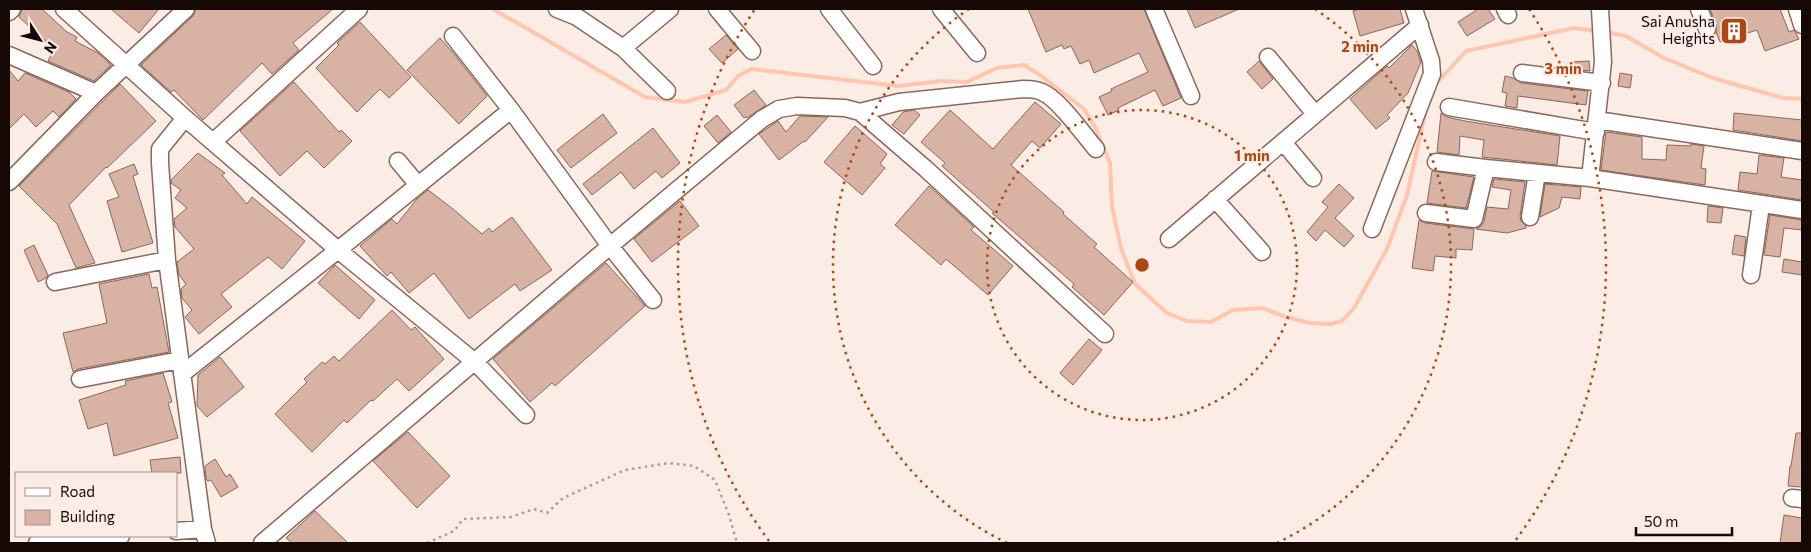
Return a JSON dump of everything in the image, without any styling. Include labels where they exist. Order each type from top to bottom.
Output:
[{"type":"street","points":[[9,12],[12,9]]},
{"type":"street","points":[[64,9],[185,118],[338,250],[475,362],[526,415]]},
{"type":"street","points":[[9,182],[96,93],[186,9]]},
{"type":"street","points":[[213,142],[359,9]]},
{"type":"street","points":[[557,9],[577,17],[622,48],[667,91]]},
{"type":"street","points":[[622,48],[670,9]]},
{"type":"street","points":[[717,9],[752,51]]},
{"type":"street","points":[[828,9],[873,66]]},
{"type":"street","points":[[941,9],[977,53]]},
{"type":"street","points":[[1154,9],[1191,96]]},
{"type":"street","points":[[1372,229],[1432,74],[1431,61],[1414,9]]},
{"type":"street","points":[[1699,9],[1706,29]]},
{"type":"street","points":[[1797,9],[1802,25]]},
{"type":"street","points":[[1590,178],[1602,83],[1603,62],[1600,11]]},
{"type":"street","points":[[1169,239],[1420,24]]},
{"type":"street","points":[[454,36],[610,246],[653,300]]},
{"type":"street","points":[[9,55],[96,93]]},
{"type":"street","points":[[1268,57],[1316,114]]},
{"type":"street","points":[[1522,73],[1602,83]]},
{"type":"street","points":[[860,112],[899,102],[1023,89],[1034,90],[1043,92],[1055,101],[1096,149]]},
{"type":"street","points":[[262,543],[610,246],[762,119],[779,109],[797,106],[845,108],[860,112],[926,169],[1105,334]]},
{"type":"street","points":[[1450,108],[1802,152]]},
{"type":"street","points":[[80,379],[181,367],[338,250],[510,110]]},
{"type":"street","points":[[178,531],[205,536],[167,260],[160,149],[185,118]]},
{"type":"street","points":[[1283,142],[1314,178]]},
{"type":"street","points":[[398,161],[418,185]]},
{"type":"street","points":[[1436,162],[1590,178],[1802,210]]},
{"type":"street","points":[[1426,213],[1474,219],[1486,168]]},
{"type":"street","points":[[1530,217],[1537,173]]},
{"type":"street","points":[[1215,199],[1262,252]]},
{"type":"street","points":[[1751,275],[1761,205]]},
{"type":"street","points":[[55,282],[167,260]]},
{"type":"street","points":[[37,543],[109,537]]},
{"type":"path","points":[[427,543],[454,531],[463,519],[510,517],[534,510],[547,513],[563,498],[624,470],[669,464],[694,466],[715,480],[729,515],[737,543]]},
{"type":"building","points":[[22,9],[42,9],[67,32],[77,37],[75,41],[98,53],[111,65],[94,81],[48,61],[54,49],[19,17]]},
{"type":"building","points":[[111,9],[159,9],[139,33]]},
{"type":"building","points":[[196,9],[333,9],[293,43],[299,50],[272,74],[262,63],[203,120],[174,90],[171,92],[141,65],[193,16]]},
{"type":"building","points":[[1028,9],[1144,9],[1181,98],[1163,106],[1155,90],[1108,115],[1099,97],[1112,91],[1111,89],[1148,72],[1139,53],[1094,73],[1089,60],[1080,64],[1071,46],[1064,49],[1062,45],[1046,52]]},
{"type":"building","points":[[1187,9],[1239,9],[1195,28]]},
{"type":"building","points":[[1360,9],[1400,9],[1404,23],[1360,36],[1353,11]]},
{"type":"building","points":[[1478,9],[1488,9],[1495,19],[1467,36],[1458,22]]},
{"type":"building","name":"Sai Anusha Heights","points":[[1710,9],[1780,9],[1789,32],[1794,30],[1799,39],[1765,51],[1757,30],[1720,42]]},
{"type":"building","points":[[360,22],[411,77],[389,98],[380,89],[357,112],[316,68],[339,45],[337,43]]},
{"type":"building","points":[[726,35],[738,49],[722,63],[709,49]]},
{"type":"building","points":[[440,38],[487,96],[459,124],[407,70]]},
{"type":"building","points":[[1412,45],[1417,51],[1421,62],[1408,93],[1387,115],[1390,118],[1376,129],[1350,99],[1387,66],[1389,68]]},
{"type":"building","points":[[1259,61],[1273,79],[1262,89],[1247,72]]},
{"type":"building","points":[[1589,61],[1590,71],[1571,69],[1571,62]]},
{"type":"building","points":[[9,70],[18,81],[25,73],[69,92],[76,99],[59,117],[53,111],[36,127],[24,114],[9,129]]},
{"type":"building","points":[[1620,73],[1632,75],[1630,88],[1618,86]]},
{"type":"building","points":[[1505,76],[1521,83],[1588,91],[1586,105],[1518,96],[1517,108],[1505,106],[1507,93],[1502,92]]},
{"type":"building","points":[[294,82],[339,132],[341,130],[352,141],[324,168],[307,151],[280,176],[240,131]]},
{"type":"building","points":[[120,84],[156,121],[106,167],[69,205],[95,263],[76,268],[57,224],[19,186]]},
{"type":"building","points":[[754,90],[766,105],[747,118],[744,118],[734,105]]},
{"type":"building","points":[[1035,102],[1061,124],[1040,148],[1032,141],[1011,165],[1064,212],[1063,214],[1097,244],[1094,247],[1133,282],[1104,315],[1072,287],[1074,284],[992,213],[994,212],[942,166],[945,163],[921,142],[950,110],[993,149]]},
{"type":"building","points":[[914,110],[920,115],[904,134],[892,125],[903,112]]},
{"type":"building","points":[[1441,113],[1447,117],[1465,121],[1560,136],[1557,165],[1482,157],[1484,140],[1460,136],[1459,155],[1437,152]]},
{"type":"building","points":[[1734,113],[1802,120],[1802,141],[1733,130]]},
{"type":"building","points":[[603,114],[617,133],[571,168],[557,150]]},
{"type":"building","points":[[717,115],[731,132],[718,143],[704,126]]},
{"type":"building","points":[[800,116],[828,117],[805,142],[779,160],[759,134],[778,121],[786,132]]},
{"type":"building","points":[[855,126],[887,154],[880,164],[885,168],[862,195],[824,162]]},
{"type":"building","points":[[653,128],[680,163],[662,178],[656,171],[634,189],[621,172],[592,195],[583,184]]},
{"type":"building","points":[[1606,132],[1642,137],[1642,159],[1666,160],[1667,145],[1691,146],[1691,144],[1704,146],[1701,168],[1706,169],[1705,185],[1601,170]]},
{"type":"building","points":[[198,153],[225,173],[222,175],[247,204],[252,197],[305,241],[282,269],[268,257],[221,294],[232,307],[199,334],[185,317],[192,310],[182,298],[181,289],[186,284],[179,275],[177,262],[194,249],[175,227],[174,219],[187,208],[175,198],[181,190],[171,183],[171,180]]},
{"type":"building","points":[[1759,155],[1784,158],[1781,177],[1802,180],[1802,200],[1738,190],[1740,172],[1757,174]]},
{"type":"building","points":[[134,164],[138,174],[133,176],[153,243],[122,252],[107,201],[119,197],[109,174]]},
{"type":"building","points":[[1432,171],[1474,177],[1466,208],[1427,203]]},
{"type":"building","points":[[1494,179],[1525,182],[1520,216],[1526,228],[1507,233],[1476,229],[1484,222],[1487,207],[1508,209],[1511,190],[1492,187]]},
{"type":"building","points":[[1339,184],[1354,198],[1335,218],[1354,236],[1344,247],[1325,230],[1316,241],[1307,232],[1328,207],[1322,202]]},
{"type":"building","points":[[1545,184],[1581,187],[1580,199],[1562,197],[1559,208],[1540,217]]},
{"type":"building","points":[[929,186],[974,227],[971,230],[1013,266],[988,295],[946,259],[941,265],[895,225]]},
{"type":"building","points":[[428,190],[482,234],[489,228],[492,232],[512,217],[552,270],[520,291],[515,284],[469,319],[434,273],[409,293],[391,272],[387,276],[360,246],[392,219],[397,224],[417,199]]},
{"type":"building","points":[[680,201],[699,226],[652,262],[634,239]]},
{"type":"building","points":[[1708,206],[1723,208],[1721,223],[1707,222]]},
{"type":"building","points":[[1770,215],[1802,220],[1802,230],[1784,228],[1780,257],[1764,255]]},
{"type":"building","points":[[1419,220],[1425,223],[1474,229],[1472,250],[1456,249],[1456,258],[1435,256],[1433,271],[1412,268]]},
{"type":"building","points":[[1735,235],[1746,237],[1744,256],[1732,254]]},
{"type":"building","points":[[34,245],[48,275],[38,282],[24,250]]},
{"type":"building","points":[[1784,259],[1802,262],[1802,275],[1782,272]]},
{"type":"building","points":[[606,263],[645,306],[555,386],[552,383],[530,402],[493,359]]},
{"type":"building","points":[[335,265],[375,300],[359,319],[318,283]]},
{"type":"building","points":[[149,274],[152,288],[157,287],[169,352],[78,369],[73,372],[63,333],[107,323],[99,284]]},
{"type":"building","points":[[392,310],[411,330],[415,327],[444,359],[409,391],[397,379],[347,423],[344,420],[312,452],[275,414],[307,382],[304,379],[322,362],[325,364],[334,356],[339,361]]},
{"type":"building","points":[[1089,339],[1102,350],[1073,385],[1060,373]]},
{"type":"building","points":[[220,357],[244,387],[207,417],[197,406],[198,375]]},
{"type":"building","points":[[163,373],[172,402],[168,403],[178,438],[114,456],[107,423],[88,429],[79,400],[126,385],[125,381]]},
{"type":"building","points":[[408,432],[450,476],[417,508],[373,461]]},
{"type":"building","points":[[1796,433],[1802,433],[1802,487],[1788,486]]},
{"type":"building","points":[[180,457],[181,473],[152,472],[150,460]]},
{"type":"building","points":[[215,459],[226,477],[230,474],[238,487],[221,497],[211,480],[208,481],[206,479],[205,466]]},
{"type":"building","points":[[315,511],[348,543],[292,543],[286,538]]},
{"type":"building","points":[[1784,515],[1802,518],[1802,543],[1780,543]]},
{"type":"waterway","points":[[493,9],[645,97],[685,102],[726,90],[738,76],[752,69],[898,86],[941,81],[967,82],[997,68],[1024,65],[1084,109],[1095,127],[1110,163],[1112,207],[1121,248],[1135,284],[1167,313],[1187,321],[1211,322],[1233,310],[1262,308],[1310,323],[1331,324],[1342,321],[1354,308],[1387,249],[1407,195],[1425,114]]},
{"type":"waterway","points":[[1435,85],[1466,51],[1574,28],[1598,31]]},
{"type":"waterway","points":[[1605,32],[1626,36],[1664,58],[1713,78],[1783,98],[1802,99]]},
{"type":"place","name":"Sai Anusha Heights","points":[[1734,31]]}]
